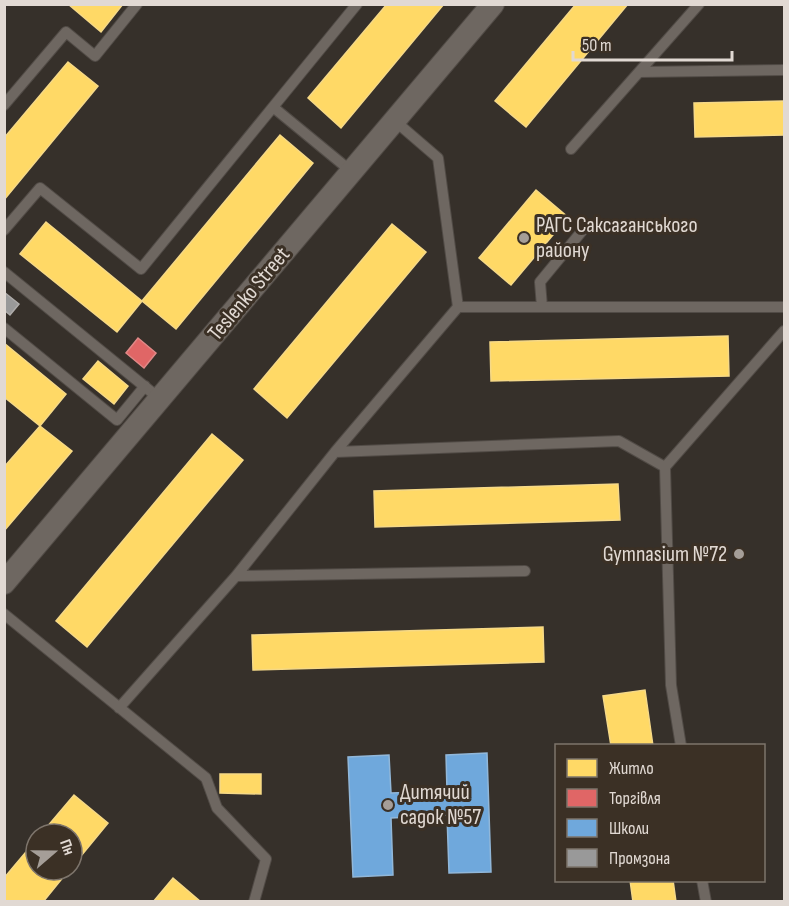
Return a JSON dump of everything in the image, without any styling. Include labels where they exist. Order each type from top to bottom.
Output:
[{"type":"street","name":"Teslenko Street","points":[[4,583],[152,392],[352,172],[494,4]]},
{"type":"lane","points":[[4,105],[66,32],[95,56],[137,4]]},
{"type":"lane","points":[[4,230],[40,188],[141,269],[357,4]]},
{"type":"lane","points":[[571,149],[699,4]]},
{"type":"lane","points":[[639,72],[784,70]]},
{"type":"lane","points":[[273,107],[352,172]]},
{"type":"lane","points":[[119,708],[236,576],[335,452],[458,307],[438,158],[395,121]]},
{"type":"lane","points":[[542,307],[540,282],[582,231]]},
{"type":"lane","points":[[4,272],[152,392],[117,420],[4,328]]},
{"type":"lane","points":[[458,307],[784,307]]},
{"type":"lane","points":[[681,744],[671,685],[665,466],[784,331]]},
{"type":"lane","points":[[335,452],[619,441],[665,466]]},
{"type":"lane","points":[[236,576],[525,571]]},
{"type":"lane","points":[[4,614],[206,778],[217,808],[266,859],[254,902]]},
{"type":"lane","points":[[702,882],[706,902]]},
{"type":"building: Житло","points":[[68,4],[123,4],[101,32]]},
{"type":"building: Житло","points":[[387,4],[444,4],[341,128],[308,98]]},
{"type":"building: Житло","points":[[576,4],[628,4],[526,127],[495,101]]},
{"type":"building: Житло","points":[[68,62],[98,86],[4,200],[4,138]]},
{"type":"building: Житло","points":[[784,101],[784,135],[695,137],[694,103]]},
{"type":"building: Житло","points":[[280,135],[313,163],[176,329],[142,301]]},
{"type":"building: Житло","name":"РАГС Саксаганського району","points":[[536,190],[568,217],[511,285],[479,258]]},
{"type":"building: Житло","points":[[46,222],[142,301],[117,332],[20,254]]},
{"type":"building: Житло","points":[[392,224],[426,252],[287,418],[254,389]]},
{"type":"building: Житло","points":[[728,336],[729,376],[491,381],[490,342]]},
{"type":"building: Житло","points":[[4,343],[66,394],[40,426],[4,397]]},
{"type":"building: Житло","points":[[98,361],[128,386],[114,404],[83,379]]},
{"type":"building: Житло","points":[[40,426],[72,451],[4,531],[4,467]]},
{"type":"building: Житло","points":[[212,434],[243,460],[87,647],[56,621]]},
{"type":"building: Житло","points":[[618,484],[620,520],[375,527],[374,491]]},
{"type":"building: Житло","points":[[543,627],[544,662],[253,670],[252,635]]},
{"type":"building: Житло","points":[[645,690],[653,744],[611,744],[603,696]]},
{"type":"building: Житло","points":[[220,774],[261,774],[261,794],[220,793]]},
{"type":"building: Житло","points":[[74,795],[108,823],[84,852],[84,822],[51,822]]},
{"type":"building: Житло","points":[[24,854],[24,882],[59,882],[43,902],[4,902],[4,878]]},
{"type":"building: Житло","points":[[173,878],[201,902],[153,902]]},
{"type":"building: Житло","points":[[630,882],[673,882],[676,902],[633,902]]},
{"type":"building: Торгівля","points":[[138,338],[156,353],[144,368],[126,353]]},
{"type":"building: Школи","points":[[487,753],[491,872],[449,873],[447,815],[391,818],[393,875],[353,877],[348,757],[389,755],[391,793],[447,791],[446,755]]},
{"type":"building: Промзона","points":[[4,292],[19,304],[10,315],[4,310]]},
{"type":"place","name":"РАГС Саксаганського району","points":[[524,238]]},
{"type":"place","name":"Gymnasium №72","points":[[739,554]]},
{"type":"place","name":"Дитячий садок №57","points":[[388,805]]}]
